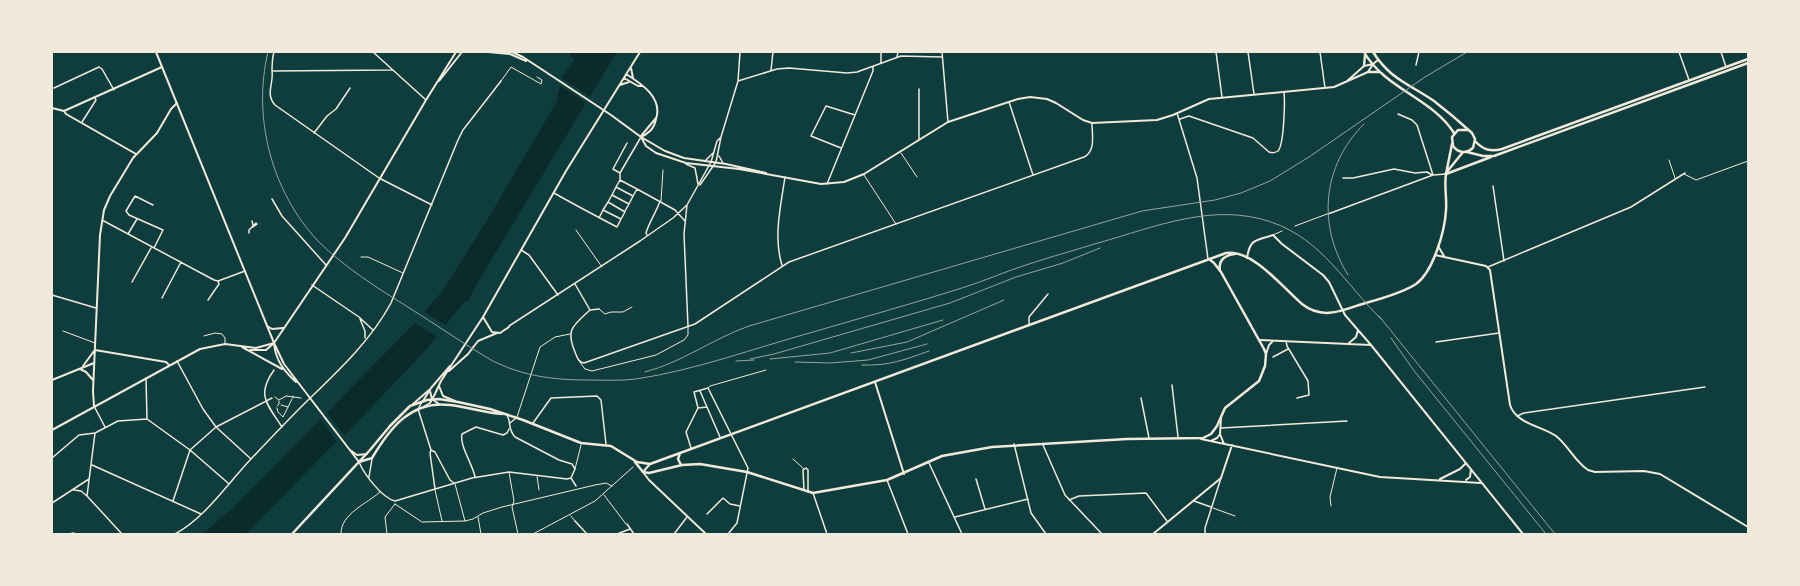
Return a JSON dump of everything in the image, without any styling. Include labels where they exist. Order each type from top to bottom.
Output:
[{"type":"main road","points":[[1373,52],[1378,60],[1397,79],[1434,102],[1473,134],[1475,141],[1483,148],[1496,150],[1748,58]]},
{"type":"main road","points":[[1364,54],[1380,72],[1396,86],[1436,112],[1444,119],[1454,133]]},
{"type":"main road","points":[[1364,54],[1364,66]]},
{"type":"main road","points":[[1446,174],[1748,63]]},
{"type":"main road","points":[[1368,72],[1380,72]]},
{"type":"main road","points":[[292,534],[367,454],[384,432],[410,406],[432,399],[458,402],[490,409],[581,443],[606,444],[614,447],[637,462],[650,464],[720,437],[1228,252],[1247,258],[1261,267],[1307,307],[1324,314],[1341,312],[1415,285],[1426,274],[1438,246],[1445,217],[1446,174],[1452,138],[1454,133],[1460,129],[1468,130]]},
{"type":"main road","points":[[1446,174],[1465,152],[1472,148],[1475,141]]},
{"type":"main road","points":[[1452,144],[1456,149],[1465,152],[1483,156],[1494,156]]},
{"type":"main road","points":[[1221,272],[1220,265],[1222,260],[1228,255],[1236,254]]},
{"type":"main road","points":[[633,460],[643,472],[654,472],[682,465],[700,464],[747,472],[813,493],[887,480],[949,454],[1014,444],[1178,437],[1200,438],[1211,434],[1217,426],[1225,408],[1262,377],[1266,354],[1260,340],[1221,272],[1212,260],[1208,259]]},
{"type":"main road","points":[[359,462],[372,458],[386,434],[405,417],[425,406],[439,404],[506,415]]},
{"type":"main road","points":[[682,452],[678,459],[682,465]]},
{"type":"street","points":[[156,52],[267,326],[284,364],[349,450],[355,455],[363,470],[381,492],[388,498],[395,501],[475,477],[510,472],[567,479],[571,478]]},
{"type":"street","points":[[274,52],[271,64],[273,71],[270,92],[272,102],[379,178],[432,205]]},
{"type":"street","points":[[373,52],[426,100]]},
{"type":"street","points":[[248,350],[266,350],[274,343],[345,238],[379,178],[456,52]]},
{"type":"street","points":[[436,84],[462,52]]},
{"type":"street","points":[[488,52],[510,54],[531,63]]},
{"type":"street","points":[[512,52],[611,114],[641,137],[672,154],[811,183],[827,184],[844,182],[864,174],[948,122],[1009,102],[1030,97],[1046,99],[1056,103],[1092,124],[1157,120],[1177,113],[1202,101],[1222,97],[1325,89],[1344,84],[1368,72],[1373,64],[1378,60]]},
{"type":"street","points":[[425,406],[432,399],[446,373],[483,317],[554,193],[640,52]]},
{"type":"street","points":[[698,186],[716,162],[721,137],[738,81],[740,52]]},
{"type":"street","points":[[771,70],[773,52]]},
{"type":"street","points":[[881,52],[881,63]]},
{"type":"street","points":[[897,57],[898,52]]},
{"type":"street","points":[[942,52],[948,122]]},
{"type":"street","points":[[1216,52],[1222,97]]},
{"type":"street","points":[[1248,52],[1254,94]]},
{"type":"street","points":[[1320,52],[1325,89]]},
{"type":"street","points":[[1416,65],[1419,52]]},
{"type":"street","points":[[1679,52],[1689,80]]},
{"type":"street","points":[[1721,52],[1726,66]]},
{"type":"street","points":[[738,81],[771,70],[789,68],[847,73],[857,72],[873,67],[897,57],[942,57]]},
{"type":"street","points":[[1344,84],[1364,66],[1373,64]]},
{"type":"street","points":[[54,88],[98,66],[102,69],[114,90]]},
{"type":"street","points":[[64,111],[114,90],[162,67]]},
{"type":"street","points":[[175,534],[187,527],[201,514],[251,459],[338,372],[366,339],[385,315],[392,303],[463,130],[511,67],[541,84],[542,80],[537,77]]},
{"type":"street","points":[[827,184],[873,71],[873,67]]},
{"type":"street","points":[[631,68],[633,78]]},
{"type":"street","points":[[273,71],[392,70]]},
{"type":"street","points":[[626,74],[652,94],[657,102],[657,117],[650,132],[641,137]]},
{"type":"street","points":[[624,78],[638,86],[642,86]]},
{"type":"street","points":[[619,86],[630,82]]},
{"type":"street","points":[[314,133],[327,116],[336,109],[350,88]]},
{"type":"street","points":[[919,89],[919,139]]},
{"type":"street","points":[[1180,119],[1187,116],[1195,118],[1253,138],[1269,152],[1273,153],[1278,150],[1281,144],[1284,117],[1284,92]]},
{"type":"street","points":[[82,123],[96,100],[95,98]]},
{"type":"street","points":[[1009,102],[1033,175]]},
{"type":"street","points":[[105,427],[94,406],[96,308],[102,220],[110,196],[136,154],[157,133],[171,109],[177,103]]},
{"type":"street","points":[[841,148],[812,136],[826,106],[855,115]]},
{"type":"street","points":[[52,108],[64,111],[66,114],[136,154]]},
{"type":"street","points":[[1177,113],[1197,178],[1208,259]]},
{"type":"street","points":[[1398,114],[1412,120],[1417,125],[1433,175]]},
{"type":"street","points":[[599,218],[620,180],[620,173],[641,137],[657,117]]},
{"type":"street","points":[[1583,119],[1584,123]]},
{"type":"street","points":[[579,361],[584,363],[590,362],[695,324],[782,265],[1087,155],[1092,148],[1092,124]]},
{"type":"street","points":[[641,137],[646,146],[656,153],[695,168],[698,186]]},
{"type":"street","points":[[446,373],[468,354],[478,341],[509,327],[602,267],[678,214],[687,205],[698,186],[711,162],[717,141],[721,137]]},
{"type":"street","points":[[620,173],[613,169],[627,143]]},
{"type":"street","points":[[900,151],[917,177]]},
{"type":"street","points":[[705,161],[713,153]]},
{"type":"street","points":[[718,154],[724,164]]},
{"type":"street","points":[[1669,160],[1675,179]]},
{"type":"street","points":[[1434,254],[1488,267],[1630,207],[1684,173],[1696,180],[1748,161]]},
{"type":"street","points":[[686,164],[714,166],[775,175]]},
{"type":"street","points":[[1342,178],[1353,178],[1394,169],[1415,173],[1427,172],[1433,175]]},
{"type":"street","points":[[647,235],[647,230],[656,214],[660,202],[663,170]]},
{"type":"street","points":[[864,174],[896,224]]},
{"type":"street","points":[[1295,226],[1433,175],[1446,174]]},
{"type":"street","points":[[782,265],[780,258],[778,228],[785,177]]},
{"type":"street","points":[[620,180],[675,210],[685,221]]},
{"type":"street","points":[[1493,186],[1504,261]]},
{"type":"street","points":[[616,187],[633,196]]},
{"type":"street","points":[[554,193],[617,227],[637,189]]},
{"type":"street","points":[[612,195],[629,204]]},
{"type":"street","points":[[153,205],[137,196],[133,197],[126,211],[129,215],[163,230],[154,249]]},
{"type":"street","points":[[272,199],[282,216],[326,266]]},
{"type":"street","points":[[608,202],[625,212]]},
{"type":"street","points":[[632,307],[623,312],[611,312],[605,314],[599,310],[590,310],[572,327],[570,334],[571,343],[579,361],[585,369],[592,372],[647,358],[656,355],[684,340],[688,335],[685,221],[687,205]]},
{"type":"street","points":[[603,210],[621,219]]},
{"type":"street","points":[[128,234],[137,219]]},
{"type":"street","points":[[102,220],[151,248],[218,281],[245,271]]},
{"type":"street","points":[[252,221],[253,227]]},
{"type":"street","points":[[249,233],[249,230],[256,224]]},
{"type":"street","points":[[576,230],[602,267]]},
{"type":"street","points":[[1247,258],[1248,248],[1251,243],[1282,231]]},
{"type":"street","points":[[1273,235],[1323,275],[1329,282],[1345,315],[1371,345],[1523,534]]},
{"type":"street","points":[[1438,246],[1445,257]]},
{"type":"street","points":[[132,282],[151,248]]},
{"type":"street","points":[[521,250],[529,256],[558,295]]},
{"type":"street","points":[[361,257],[368,257],[403,274]]},
{"type":"street","points":[[162,298],[181,262]]},
{"type":"street","points":[[1488,267],[1500,333],[1510,406],[1517,416],[1556,436],[1588,470],[1596,472],[1644,471],[1660,474],[1748,528]]},
{"type":"street","points":[[208,300],[219,284],[218,281]]},
{"type":"street","points":[[574,284],[590,310]]},
{"type":"street","points":[[312,285],[359,317],[373,330]]},
{"type":"street","points":[[1029,324],[1029,317],[1048,294]]},
{"type":"street","points":[[52,295],[96,308]]},
{"type":"street","points":[[359,317],[365,331],[366,339]]},
{"type":"street","points":[[483,317],[489,329],[497,333]]},
{"type":"street","points":[[267,326],[272,329],[284,328]]},
{"type":"street","points":[[1349,344],[1356,337],[1358,330]]},
{"type":"street","points":[[62,331],[95,344]]},
{"type":"street","points":[[204,336],[216,333],[222,334],[225,338],[225,344]]},
{"type":"street","points":[[1436,342],[1500,333]]},
{"type":"street","points":[[510,423],[517,418],[540,347],[549,340],[570,334]]},
{"type":"street","points":[[1260,340],[1371,345]]},
{"type":"street","points":[[1266,354],[1269,345],[1274,341]]},
{"type":"street","points":[[1286,341],[1288,348],[1308,380],[1309,395],[1297,398]]},
{"type":"street","points":[[52,430],[204,347],[225,344],[256,348],[274,343]]},
{"type":"street","points":[[274,343],[277,359],[284,371]]},
{"type":"street","points":[[241,346],[284,371],[300,385]]},
{"type":"street","points":[[1273,357],[1288,348]]},
{"type":"street","points":[[95,350],[166,362],[169,365]]},
{"type":"street","points":[[80,368],[95,350]]},
{"type":"street","points":[[442,522],[430,461],[431,450],[418,409],[431,388],[456,358]]},
{"type":"street","points":[[177,361],[203,410],[216,427],[251,459]]},
{"type":"street","points":[[52,380],[94,363]]},
{"type":"street","points":[[80,368],[94,380]]},
{"type":"street","points":[[274,370],[264,384],[266,401],[282,427]]},
{"type":"street","points":[[691,448],[686,432],[698,408],[694,392],[766,370]]},
{"type":"street","points":[[146,378],[147,418]]},
{"type":"street","points":[[875,381],[904,474]]},
{"type":"street","points":[[1172,385],[1178,437]]},
{"type":"street","points":[[439,386],[443,396],[458,402]]},
{"type":"street","points":[[431,388],[430,396],[439,404]]},
{"type":"street","points":[[410,406],[431,388]]},
{"type":"street","points":[[708,388],[732,433],[746,464],[747,472],[737,522],[728,534]]},
{"type":"street","points":[[1517,416],[1524,413],[1705,388]]},
{"type":"street","points":[[700,391],[720,437]]},
{"type":"street","points":[[275,397],[279,400],[284,396],[301,398]]},
{"type":"street","points":[[532,424],[551,398],[597,396],[601,400],[606,444]]},
{"type":"street","points":[[278,401],[278,412],[283,417],[293,397]]},
{"type":"street","points":[[173,501],[190,450],[216,427],[272,398]]},
{"type":"street","points":[[1141,398],[1149,438]]},
{"type":"street","points":[[281,405],[288,407]]},
{"type":"street","points":[[698,408],[707,407]]},
{"type":"street","points":[[475,477],[462,442],[462,434],[476,427],[503,435],[507,433],[510,423],[506,415]]},
{"type":"street","points":[[1210,441],[1218,438],[1220,434],[1221,417]]},
{"type":"street","points":[[52,458],[75,437],[87,433],[95,433],[118,421],[147,418],[190,450],[228,483]]},
{"type":"street","points":[[1221,428],[1347,421]]},
{"type":"street","points":[[509,429],[518,439],[559,460],[570,463],[575,469]]},
{"type":"street","points":[[86,496],[92,465],[95,433]]},
{"type":"street","points":[[1220,434],[1224,444]]},
{"type":"street","points":[[1200,438],[1388,478],[1482,483]]},
{"type":"street","points":[[571,478],[575,469],[581,443]]},
{"type":"street","points":[[1042,443],[1065,495],[1102,534]]},
{"type":"street","points":[[1014,444],[1032,513],[1046,534]]},
{"type":"street","points":[[1205,534],[1205,528],[1232,445]]},
{"type":"street","points":[[431,450],[434,452],[450,480],[457,486],[465,521]]},
{"type":"street","points":[[355,455],[367,454]]},
{"type":"street","points":[[369,477],[372,458]]},
{"type":"street","points":[[793,459],[804,469],[806,468],[808,470],[808,492]]},
{"type":"street","points":[[929,462],[962,534]]},
{"type":"street","points":[[1438,480],[1458,470],[1466,463]]},
{"type":"street","points":[[650,464],[643,472],[649,480],[706,534]]},
{"type":"street","points":[[92,465],[201,514]]},
{"type":"street","points":[[533,534],[570,515],[603,495],[633,467]]},
{"type":"street","points":[[1331,506],[1330,497],[1337,468]]},
{"type":"street","points":[[804,469],[804,490]]},
{"type":"street","points":[[1465,481],[1470,477],[1471,469]]},
{"type":"street","points":[[510,472],[518,534]]},
{"type":"street","points":[[536,475],[539,490]]},
{"type":"street","points":[[571,478],[577,488]]},
{"type":"street","points":[[976,478],[985,509]]},
{"type":"street","points":[[1153,534],[1221,478]]},
{"type":"street","points":[[52,503],[89,479]]},
{"type":"street","points":[[887,480],[908,534]]},
{"type":"street","points":[[395,504],[422,522],[465,521],[478,517],[483,513],[513,504],[577,488],[606,483],[612,486]]},
{"type":"street","points":[[74,490],[81,491],[122,534]]},
{"type":"street","points":[[342,534],[343,525],[351,515],[360,506],[381,492]]},
{"type":"street","points":[[813,493],[827,534]]},
{"type":"street","points":[[1069,500],[1079,496],[1146,493],[1167,521]]},
{"type":"street","points":[[603,495],[634,534]]},
{"type":"street","points":[[707,514],[723,498],[730,504],[740,506]]},
{"type":"street","points":[[955,517],[1028,498]]},
{"type":"street","points":[[1194,500],[1235,516]]},
{"type":"street","points":[[387,534],[385,517],[395,504],[395,501]]},
{"type":"street","points":[[570,515],[587,534]]},
{"type":"street","points":[[478,517],[481,534]]},
{"type":"street","points":[[674,534],[687,517]]},
{"type":"street","points":[[617,534],[630,530]]},
{"type":"street","points":[[68,534],[74,533]]},
{"type":"water","points":[[570,52],[617,52],[476,285],[468,302],[464,302],[424,352],[346,434],[337,441],[246,534],[202,534],[233,508],[415,323],[443,290],[486,222],[556,103],[562,77],[575,59],[571,57]]},
{"type":"pier","points":[[560,77],[592,98],[588,104],[559,85]]},
{"type":"pier","points":[[423,311],[448,327],[439,338],[414,322]]},
{"type":"pier","points":[[325,410],[345,436],[338,443],[319,417]]},
{"type":"railway","points":[[268,52],[264,77],[263,102],[265,128],[270,153],[278,177],[302,222],[328,251],[375,286],[491,360],[514,370],[538,376],[575,380],[618,380],[636,379],[681,370],[927,299],[972,285],[1013,269],[1141,230],[1184,219],[1206,216],[1228,215],[1249,217],[1271,222],[1289,230],[1319,251],[1382,320]]},
{"type":"railway","points":[[645,372],[659,368],[722,337],[749,326],[1142,211],[1215,200],[1241,193],[1270,181],[1309,157],[1425,77],[1467,52]]},
{"type":"railway","points":[[1348,275],[1338,256],[1332,236],[1328,216],[1329,196],[1332,177],[1339,158],[1350,140],[1364,124]]},
{"type":"railway","points":[[750,359],[774,354],[950,303],[1016,277],[1063,263],[1100,248]]},
{"type":"railway","points":[[851,353],[907,342],[1004,300]]},
{"type":"railway","points":[[1379,316],[1555,534]]},
{"type":"railway","points":[[770,359],[830,353],[943,320]]},
{"type":"railway","points":[[1391,338],[1415,372],[1546,534]]},
{"type":"railway","points":[[795,362],[830,363],[868,360],[927,344]]},
{"type":"railway","points":[[862,365],[904,360],[929,351]]},
{"type":"railway","points":[[736,361],[754,360]]}]
